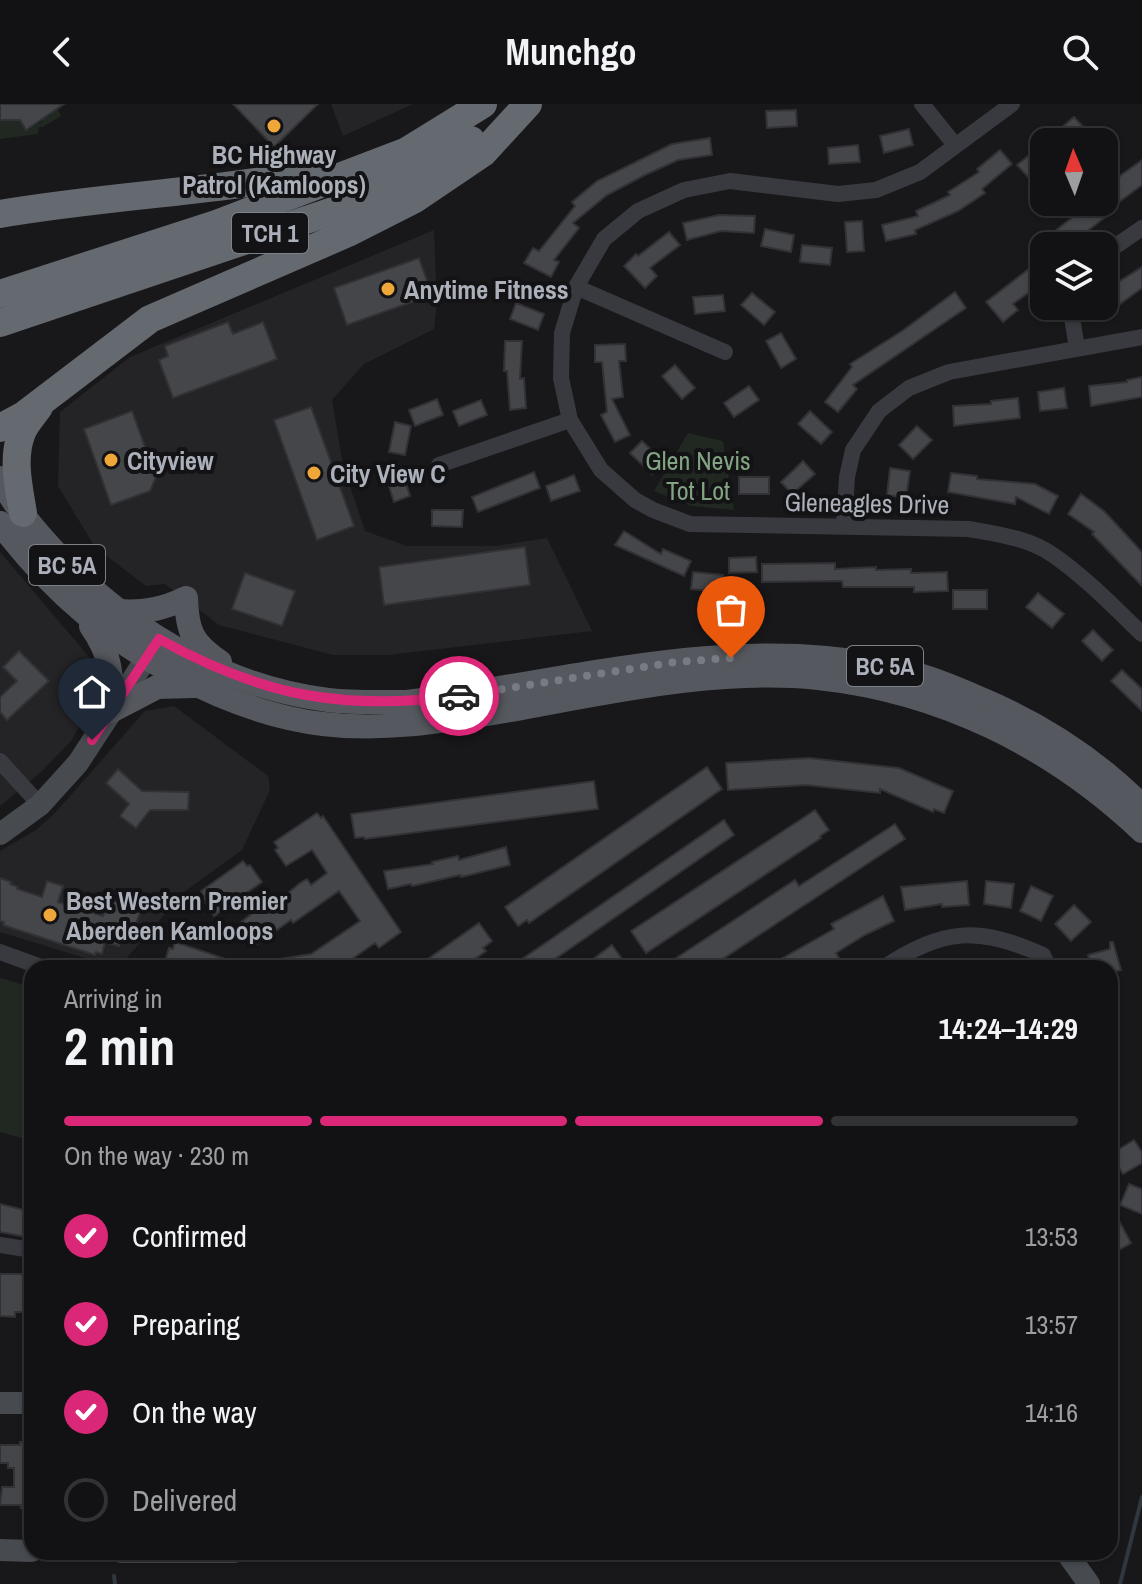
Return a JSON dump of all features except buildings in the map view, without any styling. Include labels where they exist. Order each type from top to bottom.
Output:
[{"type":"highway","name":"TCH 1","points":[[0,294],[216,224],[407,151],[483,104]]},
{"type":"highway","name":"TCH 1","points":[[0,323],[336,210],[406,179],[482,134],[521,104]]},
{"type":"highway","points":[[0,428],[44,400],[150,319],[348,233],[415,199],[483,153],[528,104]]},
{"type":"highway","points":[[0,214],[112,197],[282,178],[407,151]]},
{"type":"highway","points":[[0,203],[112,197]]},
{"type":"highway","points":[[11,518],[21,433],[44,400]]},
{"type":"main road","name":"BC 5A","points":[[0,478],[11,518],[52,585],[81,612],[152,649],[289,693],[327,700],[407,702],[675,662],[759,656],[817,657],[877,664],[933,678],[1022,717],[1091,761],[1142,806]]},
{"type":"main road","name":"BC 5A","points":[[11,518],[48,545],[94,592],[118,611],[152,649],[197,686],[282,716],[323,724],[408,725],[671,683],[754,677],[816,678],[927,700],[995,726],[1078,776],[1112,802],[1142,831]]},
{"type":"main road","points":[[118,611],[163,609],[186,598],[187,624],[199,645],[246,680]]},
{"type":"main road","points":[[81,612],[104,645],[110,662],[111,711],[157,687],[197,686]]},
{"type":"street","points":[[922,104],[955,145]]},
{"type":"street","name":"Gleneagles Drive","points":[[1012,104],[920,172],[876,190],[838,194],[730,181],[684,190],[638,211],[604,239],[576,287],[562,333],[561,378],[570,420],[601,470],[635,500],[690,524],[969,529],[1008,536],[1051,553],[1142,634]]},
{"type":"street","points":[[1118,244],[1142,228]]},
{"type":"street","points":[[576,287],[725,352]]},
{"type":"street","points":[[1072,320],[1077,348]]},
{"type":"street","points":[[844,526],[847,477],[853,450],[879,411],[909,388],[949,372],[1142,337]]},
{"type":"street","points":[[439,465],[570,420]]},
{"type":"street","points":[[0,834],[40,805],[78,763],[152,649]]},
{"type":"street","points":[[0,761],[40,805]]},
{"type":"street","points":[[894,960],[930,942],[958,935],[983,935],[1012,941],[1043,955],[1045,960]]},
{"type":"street","points":[[0,952],[24,961]]},
{"type":"street","points":[[0,1245],[24,1249]]},
{"type":"street","points":[[0,1403],[24,1403]]},
{"type":"street","points":[[0,1550],[24,1551]]},
{"type":"street","points":[[1072,1560],[1089,1584]]},
{"type":"shaded area","points":[[331,104],[413,104],[343,136]]},
{"type":"shaded area","points":[[434,230],[437,302],[434,329],[364,364],[332,400],[343,466],[365,531],[407,546],[496,546],[547,538],[592,631],[388,655],[333,655],[219,625],[165,584],[146,586],[95,547],[58,486],[60,412],[130,357]]},
{"type":"shaded area","points":[[0,552],[90,658],[92,675],[90,707],[71,741],[42,771],[0,806]]},
{"type":"shaded area","points":[[174,706],[268,776],[270,790],[242,850],[184,892],[125,960],[92,960],[0,932],[0,851],[36,830],[55,813],[145,711]]},
{"type":"green space","points":[[57,108],[61,116],[39,127],[38,134],[0,139],[0,120],[20,120],[26,130],[43,121],[41,117],[51,115],[50,112]]},
{"type":"green space","name":"Glen Nevis Tot Lot","points":[[688,433],[723,441],[734,510],[692,506],[654,491]]},
{"type":"green space","points":[[0,978],[24,985],[24,1139],[0,1132]]},
{"type":"waterway","points":[[1120,1584],[1142,1497]]},
{"type":"waterway","points":[[114,1576],[115,1584]]},
{"type":"way so far","points":[[459,696],[675,662],[731,658]]},
{"type":"place","name":"BC Highway Patrol (Kamloops)","points":[[274,126]]},
{"type":"place","name":"Anytime Fitness","points":[[388,289]]},
{"type":"place","name":"Cityview","points":[[111,460]]},
{"type":"place","name":"City View C","points":[[314,473]]},
{"type":"place","name":"Best Western Premier Aberdeen Kamloops","points":[[50,915]]},
{"type":"route","points":[[92,740],[159,639],[209,666],[289,693],[363,703],[459,696]]}]
